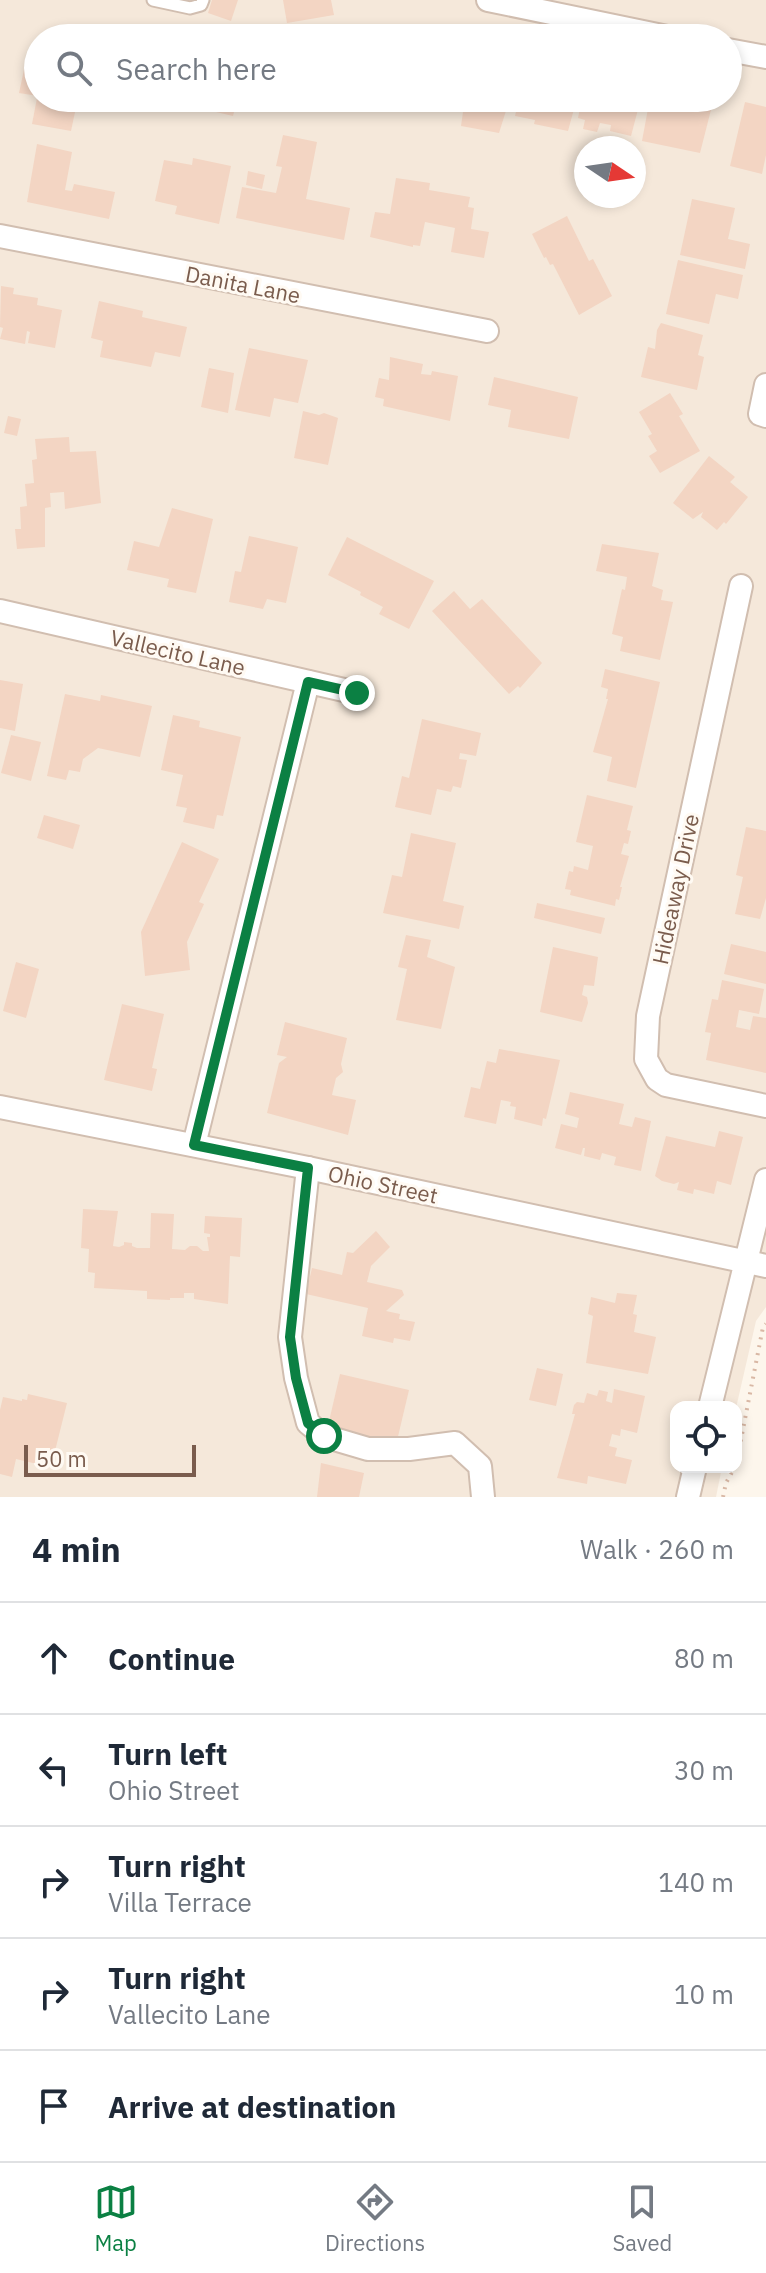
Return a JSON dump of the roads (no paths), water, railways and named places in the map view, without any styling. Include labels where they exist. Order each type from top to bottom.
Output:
[{"type":"street","points":[[488,0],[604,24]]},
{"type":"street","points":[[742,53],[766,57]]},
{"type":"street","name":"Danita Lane","points":[[0,236],[487,331]]},
{"type":"street","points":[[763,415],[766,385]]},
{"type":"street","name":"Hideaway Drive","points":[[741,586],[648,1016],[645,1044],[651,1071],[666,1085],[766,1106]]},
{"type":"street","name":"Vallecito Lane","points":[[0,611],[357,693]]},
{"type":"street","points":[[194,1145],[308,682]]},
{"type":"street","name":"Ohio Street","points":[[0,1107],[308,1168],[756,1264]]},
{"type":"street","points":[[308,1168],[290,1337],[296,1378],[308,1423],[324,1436],[368,1449],[409,1449],[455,1443],[480,1466],[483,1497]]},
{"type":"street","points":[[712,1401],[756,1264],[766,1180]]},
{"type":"street","points":[[688,1497],[694,1473]]},
{"type":"lane","points":[[153,0],[190,8],[201,5],[203,0]]}]
